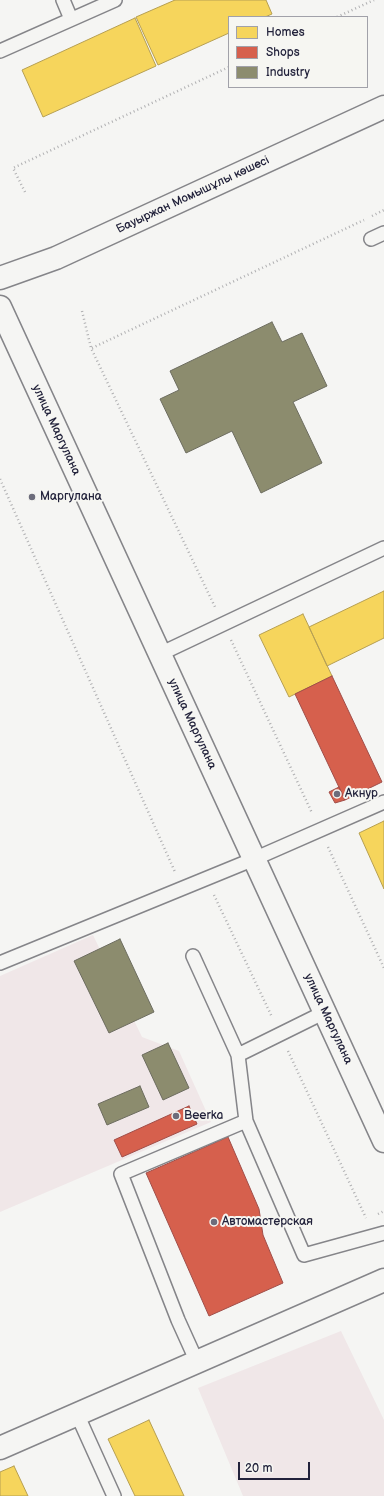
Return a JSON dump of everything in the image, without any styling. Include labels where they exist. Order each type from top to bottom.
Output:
[{"type":"street","name":"Бауыржан Момышұлы көшесі","points":[[0,278],[56,258],[384,107]]},
{"type":"street","name":"улица Маргулана","points":[[0,307],[384,1142]]},
{"type":"street","points":[[0,1448],[384,1280]]},
{"type":"lane","points":[[62,0],[71,19]]},
{"type":"lane","points":[[0,51],[115,0]]},
{"type":"lane","points":[[371,239],[384,233]]},
{"type":"lane","points":[[160,654],[384,548]]},
{"type":"lane","points":[[0,963],[254,859],[384,802]]},
{"type":"lane","points":[[193,956],[238,1055],[246,1121],[304,1255],[384,1233]]},
{"type":"lane","points":[[238,1055],[324,1012]]},
{"type":"lane","points":[[197,1362],[178,1320],[121,1174],[246,1121]]},
{"type":"lane","points":[[77,1414],[114,1496]]},
{"type":"path","points":[[339,16],[374,0]]},
{"type":"path","points":[[25,192],[13,168],[228,67]]},
{"type":"path","points":[[92,348],[384,210]]},
{"type":"shaded area","points":[[93,935],[142,1037],[179,1051],[211,1122],[0,1212],[0,976]]},
{"type":"shaded area","points":[[341,1331],[384,1420],[384,1496],[243,1496],[198,1388]]},
{"type":"building: Homes","points":[[175,0],[266,0],[272,14],[267,16],[228,16],[228,33],[158,65],[136,17]]},
{"type":"building: Homes","points":[[135,18],[156,66],[43,117],[22,70]]},
{"type":"building: Homes","points":[[384,591],[384,638],[327,666],[309,627]]},
{"type":"building: Homes","points":[[303,614],[332,676],[289,697],[259,635]]},
{"type":"building: Homes","points":[[384,821],[384,889],[359,833]]},
{"type":"building: Homes","points":[[149,1420],[184,1496],[135,1496],[108,1439]]},
{"type":"building: Homes","points":[[14,1466],[28,1496],[0,1496],[0,1472]]},
{"type":"building: Shops","points":[[332,676],[382,782],[345,800],[295,694]]},
{"type":"building: Shops","points":[[339,787],[345,800],[335,803],[329,792]]},
{"type":"building: Shops","points":[[189,1106],[197,1124],[122,1157],[114,1140]]},
{"type":"building: Shops","name":"Автомастерская","points":[[228,1137],[259,1209],[263,1235],[283,1283],[209,1316],[146,1173]]},
{"type":"building: Industry","points":[[272,322],[282,342],[302,333],[327,386],[293,402],[322,463],[261,493],[232,431],[186,453],[160,399],[179,390],[170,371]]},
{"type":"building: Industry","points":[[120,939],[154,1012],[109,1033],[74,961]]},
{"type":"building: Industry","points":[[168,1043],[189,1088],[163,1100],[142,1055]]},
{"type":"building: Industry","points":[[140,1086],[149,1107],[107,1125],[98,1104]]},
{"type":"place","name":"Маргулана","points":[[32,497]]},
{"type":"place","name":"Акнур","points":[[337,794]]},
{"type":"place","name":"Beerka","points":[[176,1116]]},
{"type":"place","name":"Автомастерская","points":[[214,1222]]}]
